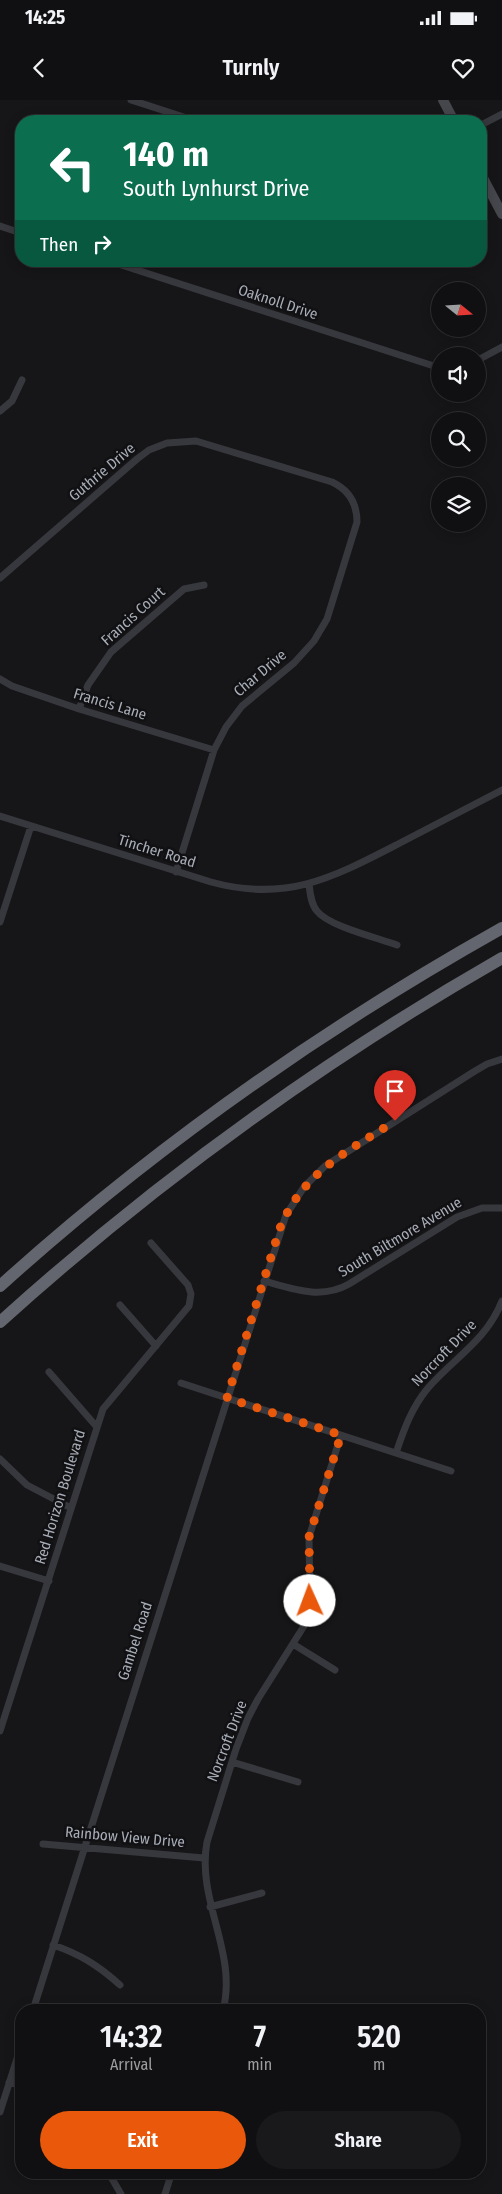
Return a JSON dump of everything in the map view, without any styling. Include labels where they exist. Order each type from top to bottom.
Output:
[{"type":"highway","points":[[0,1286],[120,1185],[232,1100],[351,1019],[411,981],[502,928]]},
{"type":"highway","points":[[0,1322],[135,1206],[238,1128],[364,1042],[502,958]]},
{"type":"street","points":[[131,100],[177,115]]},
{"type":"street","points":[[443,100],[451,115]]},
{"type":"street","points":[[487,122],[502,114]]},
{"type":"street","points":[[487,185],[502,214]]},
{"type":"street","points":[[0,226],[15,231]]},
{"type":"street","name":"Oaknoll Drive","points":[[128,267],[431,365]]},
{"type":"street","points":[[486,356],[502,347]]},
{"type":"street","points":[[0,411],[12,401],[22,380]]},
{"type":"street","name":"Guthrie Drive","points":[[0,578],[137,459],[149,450],[170,442],[189,440],[211,444],[332,482],[343,488],[351,498]]},
{"type":"street","name":"Char Drive","points":[[176,872],[214,750],[226,727],[242,706],[305,653],[324,626],[357,522],[357,512],[351,498]]},
{"type":"street","name":"Francis Court","points":[[79,709],[88,685],[111,652],[184,589],[204,585]]},
{"type":"street","name":"Francis Lane","points":[[0,679],[12,686],[79,709],[214,750]]},
{"type":"street","name":"Tincher Road","points":[[0,816],[219,885],[244,889],[270,890],[309,884],[347,871],[502,790]]},
{"type":"street","points":[[0,922],[31,826]]},
{"type":"street","points":[[309,884],[314,906],[326,919],[397,945]]},
{"type":"street","points":[[264,1281],[280,1228],[297,1196],[325,1166],[481,1067],[502,1059]]},
{"type":"street","name":"South Biltmore Avenue","points":[[264,1281],[310,1293],[336,1290],[350,1284],[464,1213],[482,1208],[502,1208]]},
{"type":"street","name":"Red Horizon Boulevard","points":[[0,1731],[103,1409],[186,1310],[191,1296],[188,1285],[151,1243]]},
{"type":"street","name":"Gambel Road","points":[[35,2004],[264,1281]]},
{"type":"street","name":"Norcroft Drive","points":[[396,1453],[404,1427],[418,1401],[432,1383],[479,1340],[490,1325],[502,1301]]},
{"type":"street","points":[[120,1305],[156,1346]]},
{"type":"street","points":[[49,1372],[96,1426]]},
{"type":"street","points":[[181,1383],[451,1471]]},
{"type":"street","name":"Norcroft Drive","points":[[224,2004],[226,1970],[205,1881],[204,1858],[208,1837],[242,1732],[258,1699],[304,1626],[310,1601],[308,1549],[310,1532],[341,1435]]},
{"type":"street","points":[[0,1459],[27,1485],[71,1508]]},
{"type":"street","points":[[0,1566],[49,1581]]},
{"type":"street","points":[[293,1644],[335,1670]]},
{"type":"street","points":[[232,1762],[298,1782]]},
{"type":"street","name":"Rainbow View Drive","points":[[43,1844],[204,1858]]},
{"type":"street","points":[[210,1907],[262,1893]]},
{"type":"street","points":[[53,1945],[77,1953],[93,1962],[120,1985]]},
{"type":"street","points":[[0,2112],[15,2064]]},
{"type":"street","points":[[9,2082],[15,2084]]},
{"type":"street","points":[[112,2179],[121,2194]]},
{"type":"street","points":[[165,2194],[170,2179]]},
{"type":"route","points":[[310,1601],[309,1537],[341,1435],[227,1398],[280,1228],[289,1208],[309,1181],[331,1161],[395,1121]]}]
